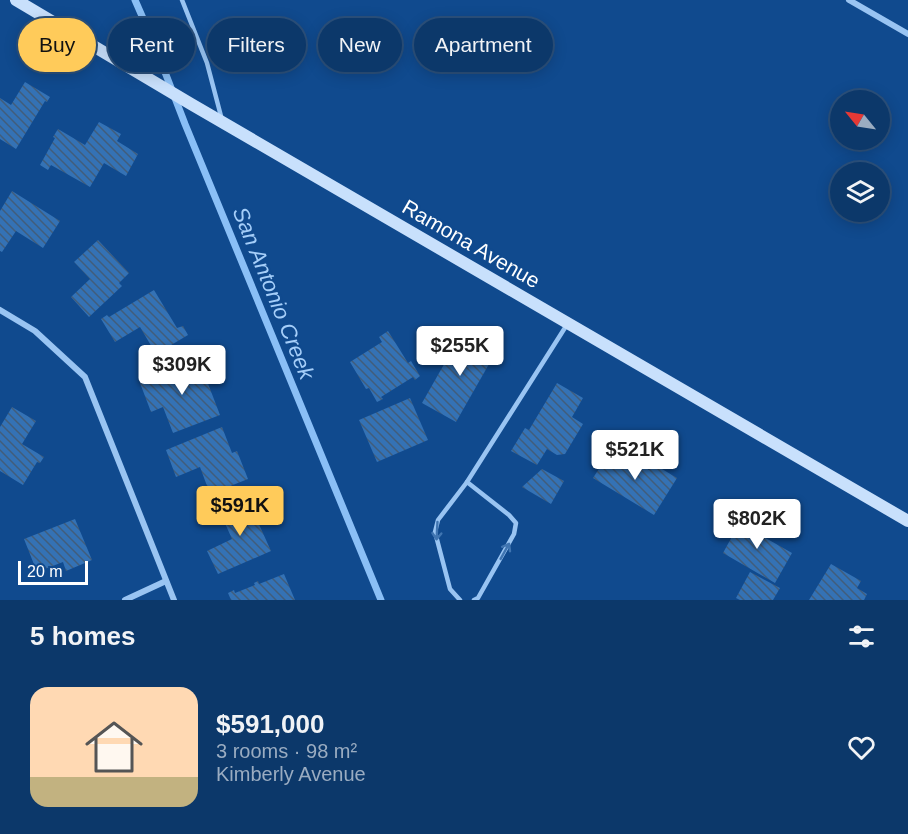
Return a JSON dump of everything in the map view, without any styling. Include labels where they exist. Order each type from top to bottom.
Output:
[{"type":"street","name":"Ramona Avenue","points":[[16,0],[223,123],[908,521]]},
{"type":"street","points":[[849,0],[908,34]]},
{"type":"street","points":[[0,310],[35,331],[85,377],[174,600]]},
{"type":"street","points":[[125,600],[166,581]]},
{"type":"lane","points":[[182,0],[207,63],[223,123]]},
{"type":"lane","points":[[460,600],[450,589],[435,532],[438,520],[466,482],[567,323]]},
{"type":"lane","points":[[466,482],[516,523],[514,534],[478,598],[474,600]]},
{"type":"building","points":[[25,82],[50,97],[47,102],[45,101],[16,149],[0,139],[0,98],[11,105]]},
{"type":"building","points":[[99,122],[121,134],[117,141],[138,154],[126,176],[104,163],[90,187],[51,165],[48,170],[40,165],[58,129],[85,145]]},
{"type":"building","points":[[12,191],[60,221],[43,248],[16,231],[2,252],[0,251],[0,211]]},
{"type":"building","points":[[98,240],[129,273],[119,283],[122,286],[89,317],[71,297],[90,279],[74,262]]},
{"type":"building","points":[[154,290],[177,328],[183,326],[188,335],[156,354],[140,327],[115,342],[101,319],[107,315],[109,317]]},
{"type":"building","points":[[388,331],[408,363],[411,361],[420,376],[415,380],[413,377],[381,397],[383,399],[377,402],[369,388],[366,389],[350,362],[382,342],[379,337]]},
{"type":"building","points":[[463,331],[497,350],[456,422],[422,403]]},
{"type":"building","points":[[199,360],[220,415],[173,433],[163,407],[151,412],[140,383]]},
{"type":"building","points":[[557,383],[583,398],[572,417],[583,424],[565,454],[557,455],[547,449],[537,465],[511,451],[525,428],[529,430]]},
{"type":"building","points":[[410,398],[428,440],[377,462],[359,420]]},
{"type":"building","points":[[12,407],[36,421],[22,444],[44,457],[40,463],[37,462],[23,485],[0,471],[0,427]]},
{"type":"building","points":[[222,427],[232,453],[237,451],[248,479],[210,494],[200,467],[176,477],[166,450]]},
{"type":"building","points":[[613,447],[649,470],[652,466],[656,468],[657,466],[677,478],[654,515],[593,478]]},
{"type":"building","points":[[542,469],[564,481],[551,504],[522,487]]},
{"type":"building","points":[[257,496],[262,507],[253,511],[271,551],[218,574],[207,551],[232,539],[220,512]]},
{"type":"building","points":[[746,511],[762,520],[755,532],[792,553],[775,583],[723,553]]},
{"type":"building","points":[[75,519],[92,560],[66,571],[63,562],[37,572],[24,539]]},
{"type":"building","points":[[831,564],[861,581],[857,588],[867,594],[864,600],[809,600]]},
{"type":"building","points":[[750,572],[780,588],[773,600],[736,598]]},
{"type":"building","points":[[284,574],[295,600],[231,600],[228,593],[234,590],[235,593],[255,585],[254,583],[258,581],[259,584]]},
{"type":"waterway","name":"San Antonio Creek","points":[[135,0],[381,600]]}]
